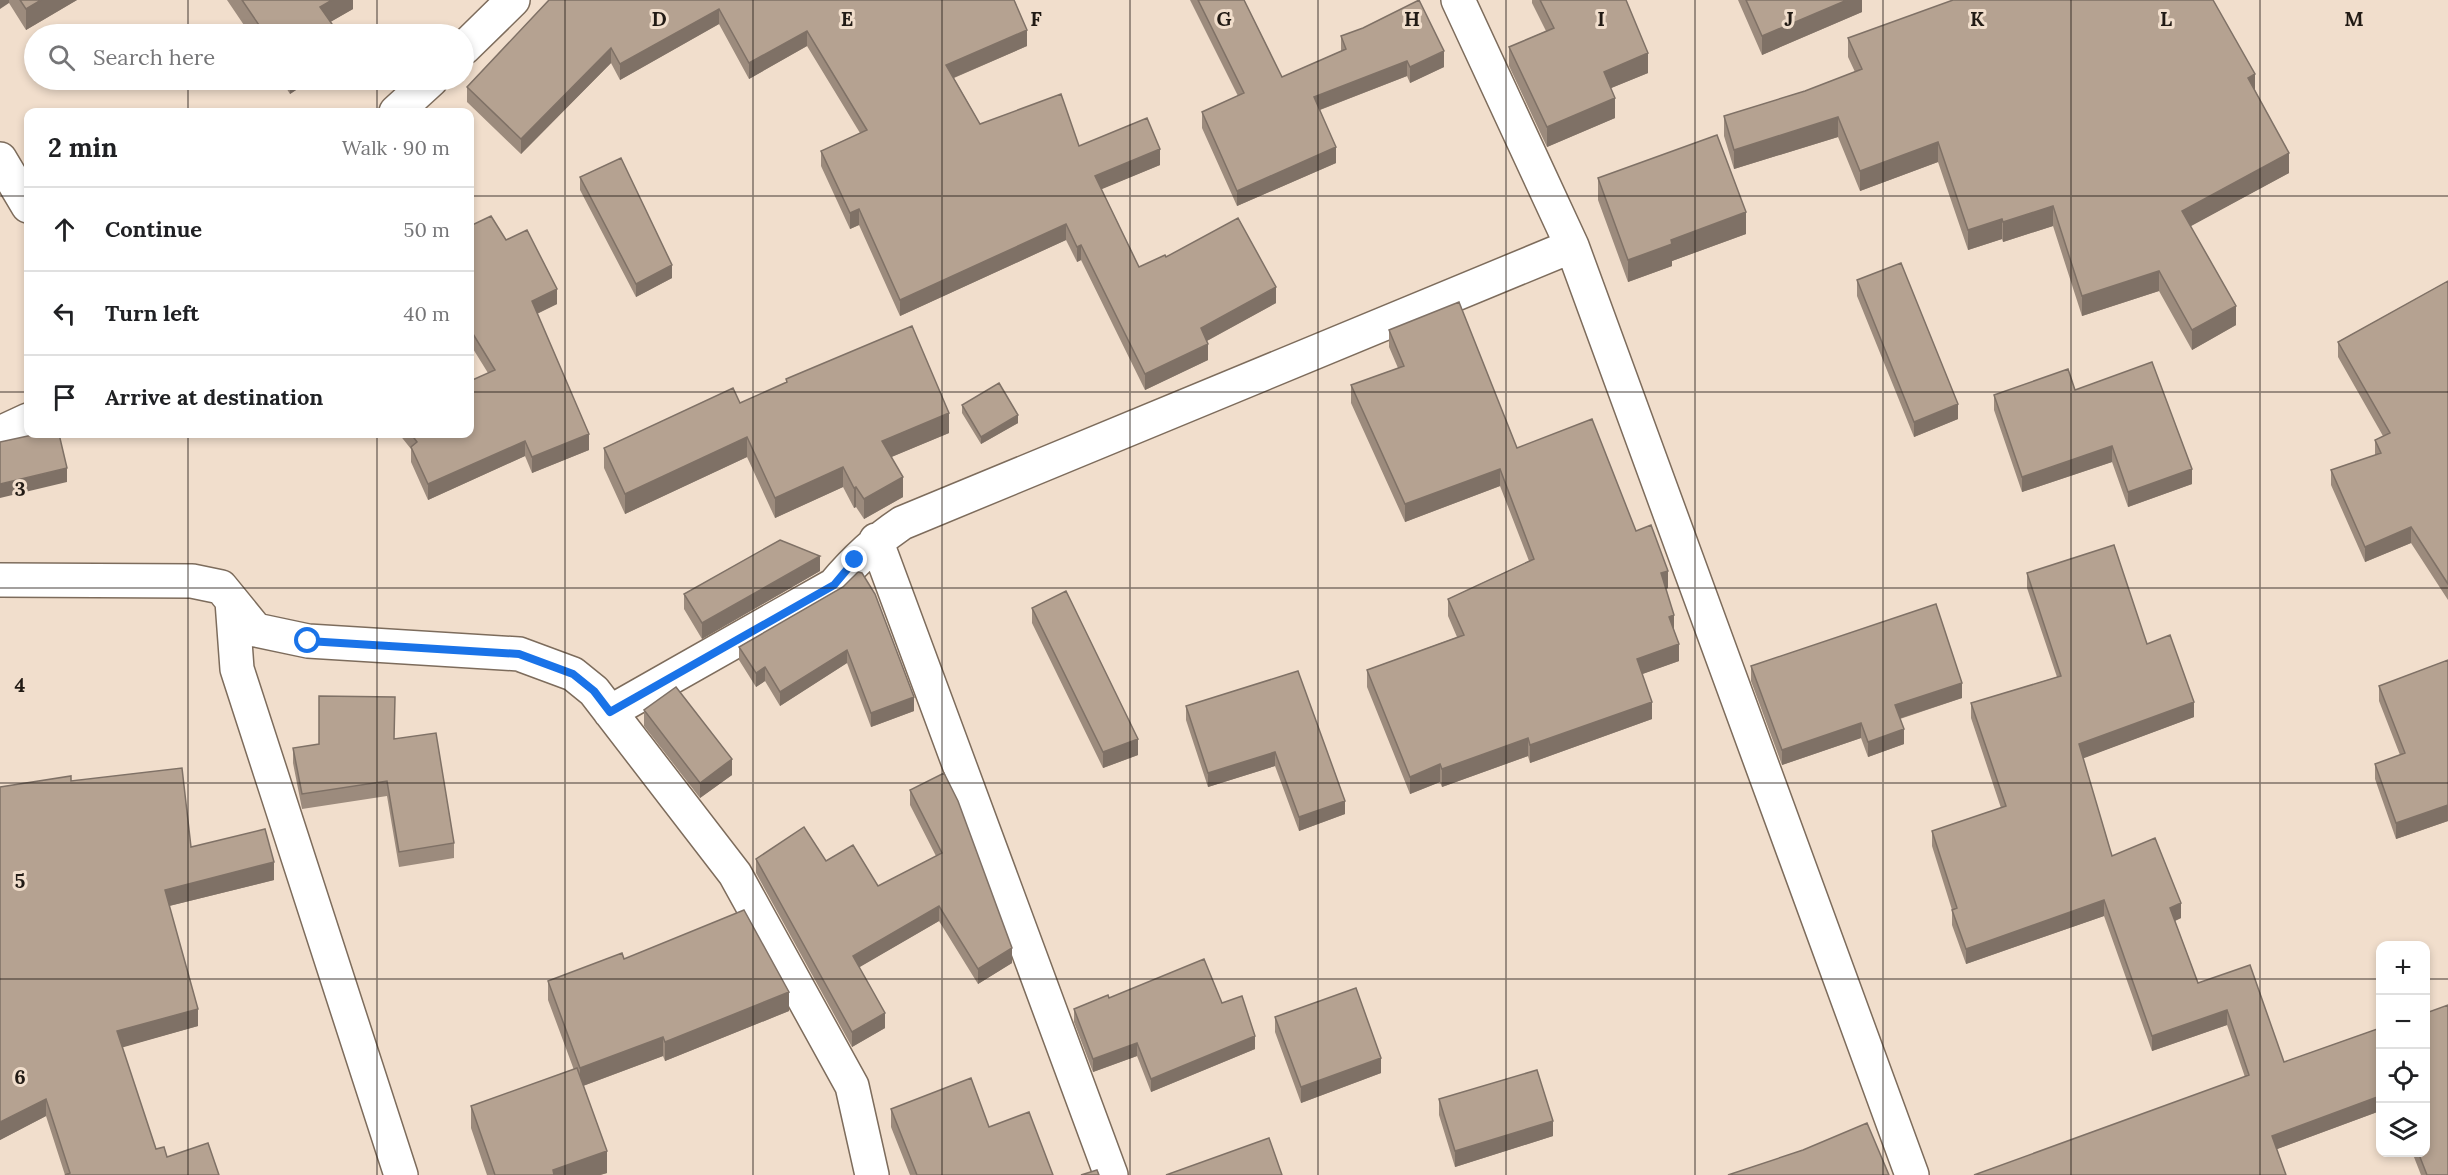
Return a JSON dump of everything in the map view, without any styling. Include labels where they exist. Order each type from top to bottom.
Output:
[{"type":"street","points":[[474,38],[513,0]]},
{"type":"street","points":[[1458,0],[1572,246],[1912,1175]]},
{"type":"street","points":[[400,108],[420,90]]},
{"type":"street","points":[[0,159],[24,199]]},
{"type":"street","points":[[610,712],[834,585],[876,540],[902,523],[1572,246]]},
{"type":"street","points":[[0,433],[24,422]]},
{"type":"street","points":[[876,540],[1111,1175]]},
{"type":"street","points":[[0,580],[192,581],[221,586],[256,630],[308,641],[519,654],[573,674],[594,691],[735,874],[852,1086],[872,1175]]},
{"type":"street","points":[[232,601],[237,669],[401,1175]]},
{"type":"building","points":[[20,0],[41,0],[26,9]]},
{"type":"building","points":[[242,0],[332,0],[320,7],[332,24],[258,24]]},
{"type":"building","points":[[549,0],[1014,0],[1027,30],[946,65],[980,124],[1061,94],[1079,146],[1147,118],[1160,149],[1095,176],[1139,267],[1165,255],[1166,257],[1238,218],[1276,287],[1201,328],[1208,344],[1145,374],[1081,245],[1077,247],[1066,224],[900,300],[859,209],[850,213],[821,151],[867,130],[807,31],[749,63],[719,9],[620,64],[611,48],[521,139],[470,90],[474,90],[474,80]]},
{"type":"building","points":[[1198,0],[1244,0],[1282,77],[1346,49],[1341,36],[1363,28],[1419,0],[1444,51],[1410,67],[1407,61],[1314,97],[1336,147],[1237,191],[1202,112],[1244,93]]},
{"type":"building","points":[[1540,0],[1626,0],[1648,53],[1604,72],[1615,98],[1547,127],[1509,47],[1554,28]]},
{"type":"building","points":[[1746,0],[1847,0],[1762,36]]},
{"type":"building","points":[[1953,0],[2213,0],[2255,74],[2248,78],[2289,153],[2182,211],[2236,306],[2192,330],[2159,271],[2082,296],[2053,206],[2003,222],[2002,219],[1968,230],[1938,142],[1860,171],[1838,117],[1734,150],[1724,116],[1805,91],[1862,69],[1848,38]]},
{"type":"building","points":[[1717,135],[1746,212],[1671,240],[1672,244],[1628,260],[1598,178]]},
{"type":"building","points":[[621,158],[672,265],[636,284],[580,177]]},
{"type":"building","points":[[491,216],[506,240],[527,230],[557,289],[532,301],[589,434],[532,457],[525,441],[428,484],[411,447],[417,442],[414,438],[474,438],[474,379],[495,370],[474,336],[474,224]]},
{"type":"building","points":[[1901,263],[1958,404],[1914,422],[1857,280]]},
{"type":"building","points":[[2448,281],[2448,584],[2411,527],[2365,547],[2331,470],[2381,453],[2375,440],[2390,433],[2338,342]]},
{"type":"building","points":[[1459,302],[1517,448],[1592,419],[1636,531],[1651,525],[1668,571],[1661,573],[1674,615],[1669,617],[1679,644],[1637,659],[1652,702],[1530,745],[1528,738],[1442,769],[1440,764],[1410,777],[1367,670],[1464,635],[1448,599],[1534,559],[1500,469],[1405,504],[1351,385],[1404,366],[1389,330]]},
{"type":"building","points":[[912,326],[949,413],[882,441],[903,477],[864,499],[856,487],[854,488],[843,467],[775,498],[747,437],[625,494],[604,448],[733,388],[740,403],[787,382],[786,379]]},
{"type":"building","points":[[2152,362],[2192,469],[2128,492],[2112,446],[2022,477],[1994,395],[2068,369],[2075,390]]},
{"type":"building","points":[[999,383],[1018,415],[981,437],[962,405]]},
{"type":"building","points":[[24,437],[60,438],[67,468],[0,484],[0,442]]},
{"type":"building","points":[[780,540],[820,556],[702,623],[684,594]]},
{"type":"building","points":[[2114,545],[2147,644],[2170,635],[2194,702],[2079,744],[2112,856],[2155,838],[2181,903],[2170,908],[2198,983],[2250,965],[2284,1062],[2376,1029],[2376,1097],[2272,1136],[2286,1175],[1974,1175],[2249,1075],[2227,1010],[2152,1036],[2104,900],[1966,949],[1952,910],[1957,908],[1932,831],[2006,806],[1971,703],[2061,676],[2027,573]]},
{"type":"building","points":[[858,572],[862,573],[875,594],[914,697],[871,713],[847,650],[780,692],[765,667],[756,673],[739,647],[843,587]]},
{"type":"building","points":[[1066,591],[1138,739],[1103,752],[1032,608]]},
{"type":"building","points":[[1936,604],[1962,683],[1895,705],[1904,729],[1868,742],[1861,723],[1782,750],[1751,666]]},
{"type":"building","points":[[2448,660],[2448,805],[2396,823],[2375,764],[2405,753],[2379,686]]},
{"type":"building","points":[[1298,671],[1345,801],[1299,817],[1275,752],[1208,773],[1186,706]]},
{"type":"building","points":[[676,687],[732,759],[700,783],[644,710]]},
{"type":"building","points":[[319,696],[395,697],[394,739],[436,733],[454,843],[399,852],[387,781],[302,794],[293,748],[319,744]]},
{"type":"building","points":[[182,768],[191,847],[265,829],[274,862],[165,890],[198,1009],[117,1031],[156,1149],[164,1147],[167,1157],[208,1143],[219,1175],[65,1175],[70,1173],[46,1099],[0,1122],[0,787],[71,776],[71,781]]},
{"type":"building","points":[[944,773],[958,801],[1012,948],[978,969],[939,906],[853,956],[885,1013],[852,1032],[756,859],[804,827],[826,861],[853,845],[878,886],[942,853],[910,790]]},
{"type":"building","points":[[744,910],[789,992],[665,1042],[663,1037],[580,1068],[548,981],[622,953],[624,959]]},
{"type":"building","points":[[1204,959],[1222,1003],[1242,996],[1255,1036],[1151,1079],[1137,1043],[1093,1059],[1074,1009],[1108,995],[1109,998]]},
{"type":"building","points":[[1356,988],[1381,1058],[1301,1087],[1275,1017]]},
{"type":"building","points":[[2448,1005],[2448,1175],[2427,1175],[2420,1157],[2430,1157],[2430,1012]]},
{"type":"building","points":[[577,1068],[607,1151],[553,1170],[554,1175],[495,1175],[471,1106]]},
{"type":"building","points":[[1537,1070],[1553,1121],[1455,1151],[1439,1099]]},
{"type":"building","points":[[971,1078],[989,1127],[1029,1112],[1053,1175],[917,1175],[891,1109]]},
{"type":"building","points":[[1867,1123],[1889,1175],[1728,1175],[1803,1150]]},
{"type":"building","points":[[1269,1138],[1282,1175],[1166,1175]]},
{"type":"building","points":[[1097,1170],[1099,1175],[1081,1175]]},
{"type":"route","points":[[308,641],[519,654],[573,674],[594,691],[610,712],[834,585],[855,560]]}]
